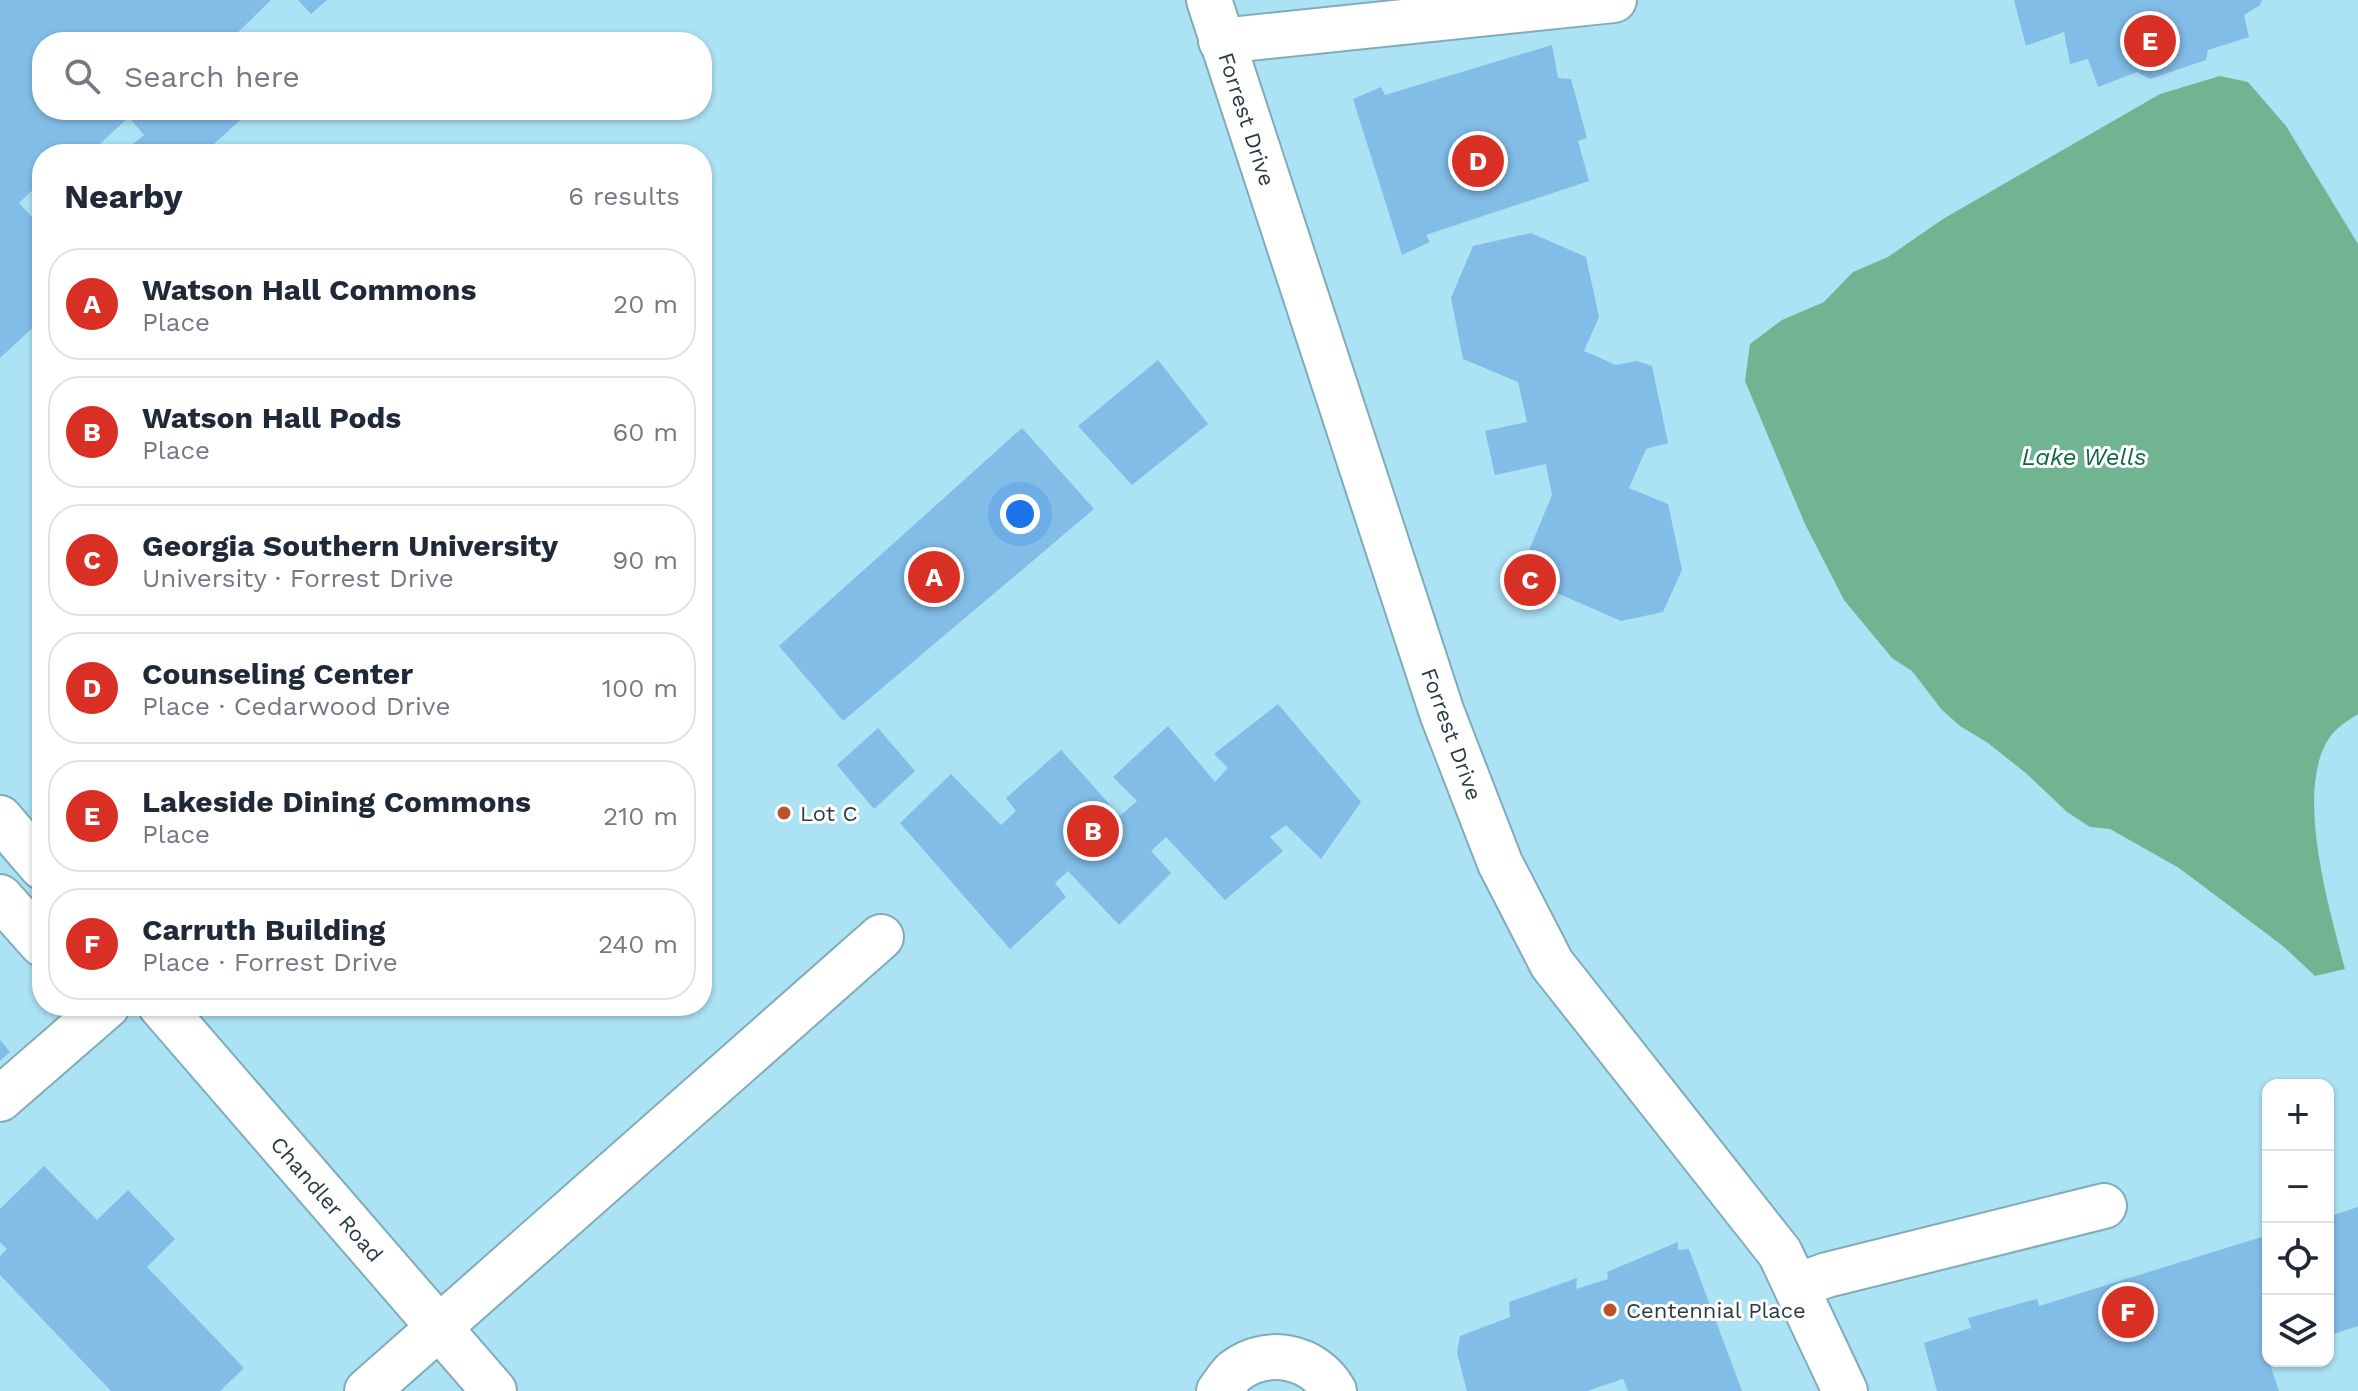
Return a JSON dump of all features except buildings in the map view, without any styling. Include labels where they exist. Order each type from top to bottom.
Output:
[{"type":"street","name":"Forrest Drive","points":[[1209,0],[1442,713],[1500,863],[1552,964],[1780,1253],[1845,1391]]},
{"type":"street","points":[[1221,41],[1614,0]]},
{"type":"street","points":[[0,818],[32,855]]},
{"type":"street","points":[[0,897],[32,933]]},
{"type":"street","points":[[367,1391],[881,937]]},
{"type":"street","points":[[0,1099],[92,1016]]},
{"type":"street","name":"Chandler Road","points":[[170,1016],[494,1391]]},
{"type":"street","points":[[1796,1286],[1827,1275],[2104,1206]]},
{"type":"street","points":[[1219,1391],[1234,1372],[1257,1359],[1282,1356],[1307,1363],[1327,1379],[1334,1391]]},
{"type":"shaded area","points":[[0,0],[2358,0],[2358,1391],[0,1391]]},
{"type":"water","name":"Lake Wells","points":[[2220,76],[2248,82],[2286,126],[2358,244],[2358,714],[2333,733],[2321,755],[2315,783],[2314,814],[2324,882],[2345,969],[2315,976],[2283,946],[2179,868],[2110,829],[2090,827],[2067,812],[2027,774],[1988,743],[1960,726],[1942,710],[1912,671],[1892,658],[1844,600],[1805,524],[1745,381],[1750,344],[1782,320],[1824,302],[1853,272],[1888,257],[1943,219],[2160,94]]},
{"type":"place","name":"Lakeside Dining Commons","points":[[2150,41]]},
{"type":"place","name":"Counseling Center","points":[[1478,161]]},
{"type":"place","name":"Watson Hall Commons","points":[[934,577]]},
{"type":"place","name":"Georgia Southern University","points":[[1530,580]]},
{"type":"place","name":"Lot C","points":[[784,813]]},
{"type":"place","name":"Watson Hall Pods","points":[[1093,831]]},
{"type":"place","name":"Centennial Place","points":[[1610,1310]]},
{"type":"place","name":"Carruth Building","points":[[2128,1312]]}]
